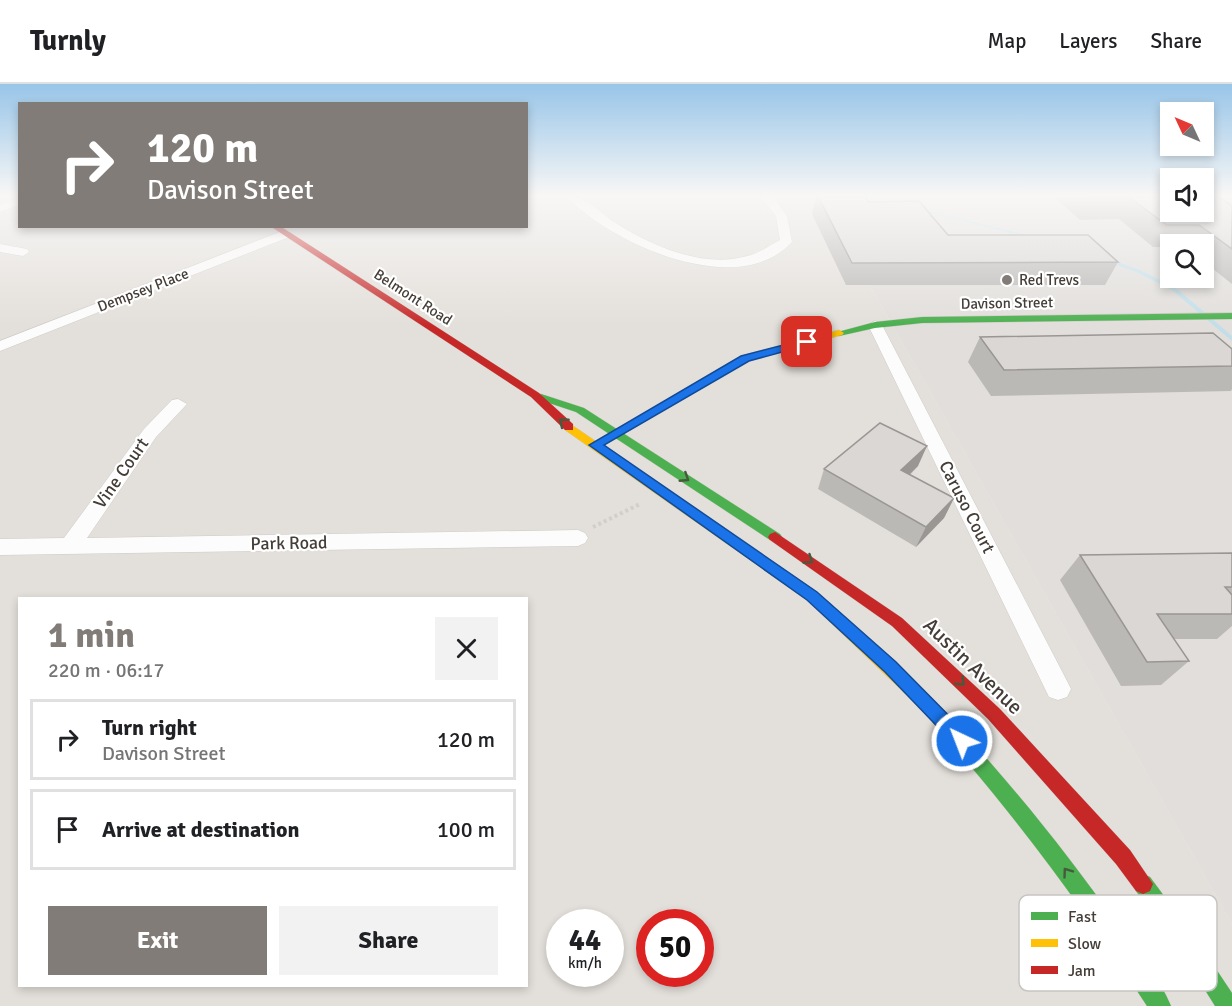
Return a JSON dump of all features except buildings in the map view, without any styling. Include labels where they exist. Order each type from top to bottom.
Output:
[{"type":"main road","name":"Belmont Road","points":[[294,239],[534,394],[561,421],[595,445]]},
{"type":"main road","name":"Davison Street","points":[[595,445],[745,358],[828,335],[875,325],[922,320],[1230,316]]},
{"type":"main road","name":"Davison Street","points":[[748,374],[786,348]]},
{"type":"main road","name":"Belmont Road","points":[[534,394],[580,410],[616,433]]},
{"type":"main road","name":"Austin Avenue","points":[[616,433],[641,443],[905,629],[994,714],[1123,857],[1151,895]]},
{"type":"main road","points":[[618,460],[641,443]]},
{"type":"main road","points":[[595,445],[812,596],[849,628],[920,695],[1013,798],[1084,895]]},
{"type":"main road","name":"Austin Avenue","points":[[1217,989],[1228,1006]]},
{"type":"main road","points":[[1150,991],[1160,1006]]},
{"type":"street","name":"Dempsey Place","points":[[0,346],[258,239]]},
{"type":"street","points":[[633,239],[645,246],[714,264],[750,260],[786,243],[786,239]]},
{"type":"street","points":[[0,249],[23,252]]},
{"type":"street","name":"Caruso Court","points":[[875,325],[1058,689]]},
{"type":"street","name":"Vine Court","points":[[69,546],[150,433],[178,404]]},
{"type":"street","name":"Park Road","points":[[0,547],[578,538]]},
{"type":"path","points":[[578,538],[599,522],[651,500],[662,491]]},
{"type":"shaded area","points":[[0,239],[843,239],[1216,895],[1019,895],[1019,991],[1217,991],[1217,898],[1232,924],[1232,1006],[0,1006]]},
{"type":"shaded area","points":[[843,239],[1160,239],[1160,288],[1214,288],[1214,239],[1232,239],[1232,924]]},
{"type":"waterway","points":[[1107,260],[1138,271],[1174,289],[1232,339]]},
{"type":"traffic: fast","points":[[839,333],[875,325],[922,320],[1232,316]]},
{"type":"traffic: fast","points":[[541,397],[580,410],[775,537]]},
{"type":"traffic: fast","points":[[922,699],[987,771],[1084,895]]},
{"type":"traffic: fast","points":[[1143,884],[1151,895]]},
{"type":"traffic: fast","points":[[1217,989],[1228,1006]]},
{"type":"traffic: fast","points":[[1150,991],[1160,1006]]},
{"type":"traffic: slow","points":[[604,440],[745,358],[839,333]]},
{"type":"traffic: slow","points":[[569,427],[812,596],[922,699]]},
{"type":"traffic: jam","points":[[294,239],[535,395],[569,427]]},
{"type":"traffic: jam","points":[[775,537],[897,622],[994,714],[1123,857],[1143,884]]},
{"type":"place","name":"Red Trevs","points":[[1007,280]]},
{"type":"route","points":[[807,342],[745,358],[595,445],[812,596],[920,695],[962,741]]}]
